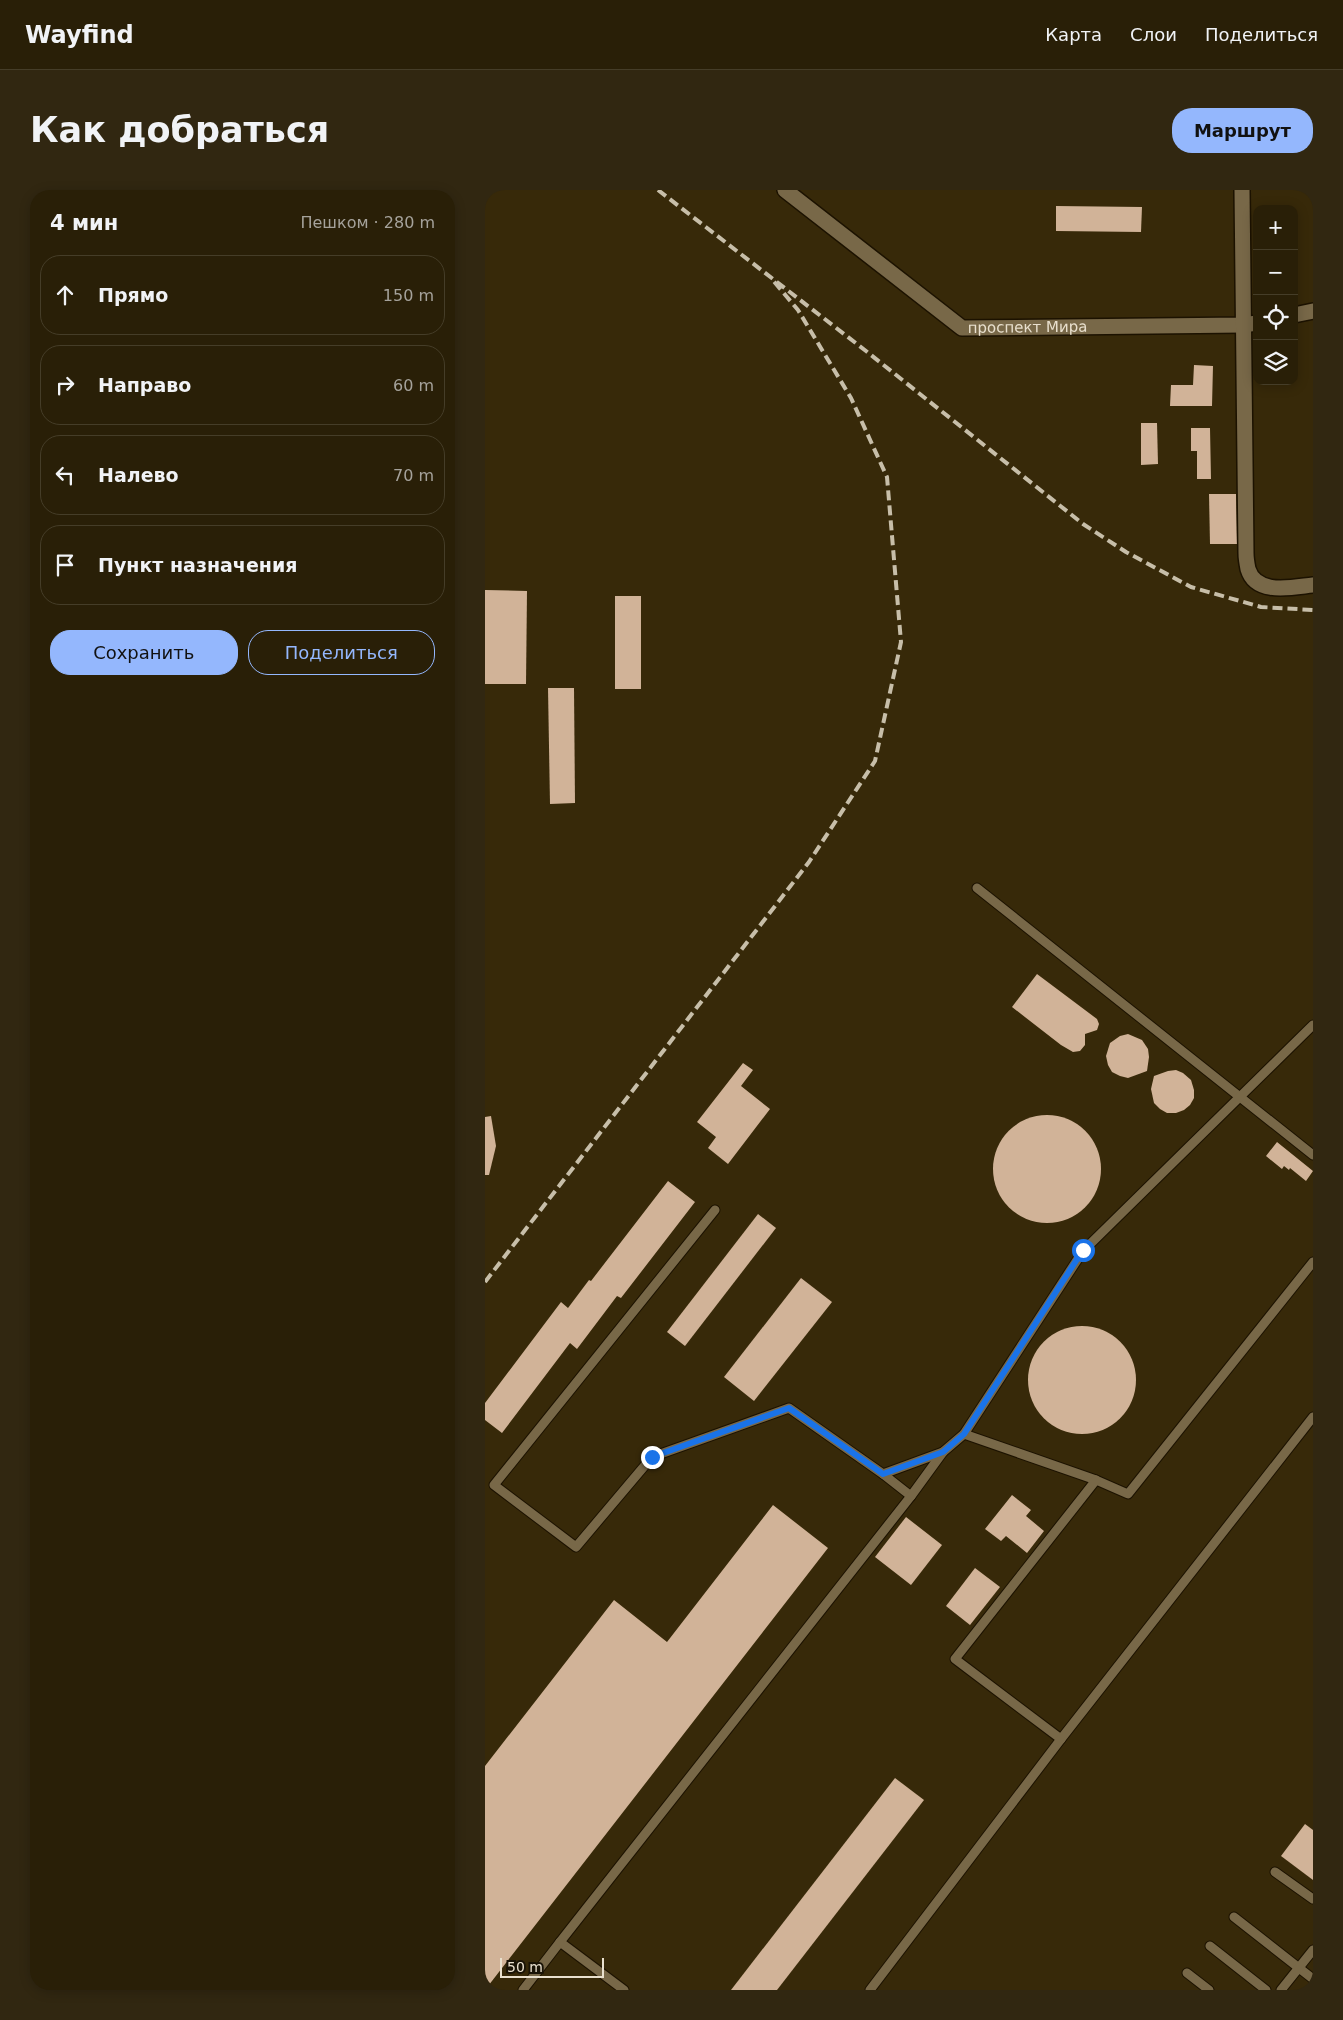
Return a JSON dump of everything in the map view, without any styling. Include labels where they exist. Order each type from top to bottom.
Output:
[{"type":"street","name":"проспект Мира","points":[[785,190],[962,328],[1250,324]]},
{"type":"street","points":[[1242,190],[1250,324],[1246,553],[1249,571],[1258,584],[1276,588],[1313,585]]},
{"type":"street","points":[[1298,314],[1313,312]]},
{"type":"lane","points":[[977,888],[1313,1155]]},
{"type":"lane","points":[[523,1990],[644,1832],[911,1496],[943,1452],[964,1434],[1083,1250],[1313,1025]]},
{"type":"lane","points":[[715,1210],[494,1485],[576,1547],[652,1457],[789,1408],[911,1496]]},
{"type":"lane","points":[[964,1434],[1096,1480],[1128,1494],[1313,1262]]},
{"type":"lane","points":[[870,1990],[1061,1739],[1313,1417]]},
{"type":"lane","points":[[883,1474],[943,1452]]},
{"type":"lane","points":[[1061,1739],[955,1659],[1096,1480]]},
{"type":"lane","points":[[1275,1872],[1313,1899]]},
{"type":"lane","points":[[1234,1917],[1313,1979]]},
{"type":"lane","points":[[560,1942],[624,1990]]},
{"type":"lane","points":[[1210,1946],[1266,1990]]},
{"type":"lane","points":[[1281,1990],[1313,1950]]},
{"type":"lane","points":[[1187,1973],[1209,1990]]},
{"type":"building","points":[[1056,206],[1142,207],[1141,232],[1056,231]]},
{"type":"building","points":[[1194,365],[1213,366],[1212,406],[1170,406],[1171,385],[1193,385]]},
{"type":"building","points":[[1141,423],[1157,423],[1158,464],[1141,465]]},
{"type":"building","points":[[1191,428],[1210,428],[1211,479],[1197,479],[1197,451],[1191,451]]},
{"type":"building","points":[[1209,494],[1236,494],[1237,544],[1210,544]]},
{"type":"building","points":[[485,590],[527,591],[526,684],[485,684]]},
{"type":"building","points":[[615,596],[641,596],[641,689],[615,689]]},
{"type":"building","points":[[548,688],[574,688],[575,803],[550,804]]},
{"type":"building","points":[[1037,974],[1097,1019],[1099,1024],[1097,1030],[1085,1034],[1085,1045],[1080,1051],[1073,1052],[1061,1045],[1012,1007]]},
{"type":"building","points":[[1128,1034],[1142,1040],[1148,1049],[1149,1057],[1147,1071],[1128,1078],[1112,1072],[1106,1056],[1110,1043],[1120,1036]]},
{"type":"building","points":[[743,1063],[753,1070],[741,1086],[770,1109],[728,1164],[708,1148],[716,1137],[697,1122]]},
{"type":"building","points":[[1176,1070],[1191,1080],[1194,1098],[1184,1110],[1176,1113],[1167,1113],[1154,1103],[1151,1089],[1154,1076]]},
{"type":"building","points":[[1047,1115],[1068,1119],[1085,1131],[1097,1148],[1101,1169],[1097,1190],[1085,1207],[1068,1219],[1047,1223],[1026,1219],[1009,1207],[997,1190],[993,1169],[997,1148],[1009,1131],[1026,1119]]},
{"type":"building","points":[[491,1116],[496,1146],[489,1175],[485,1175],[485,1117]]},
{"type":"building","points":[[1277,1142],[1313,1171],[1306,1181],[1290,1168],[1289,1170],[1284,1166],[1282,1169],[1266,1156]]},
{"type":"building","points":[[668,1181],[695,1202],[621,1298],[617,1296],[577,1349],[570,1343],[502,1433],[485,1420],[485,1403],[561,1302],[568,1308]]},
{"type":"building","points":[[758,1214],[776,1228],[685,1346],[667,1332]]},
{"type":"building","points":[[801,1278],[832,1302],[754,1401],[724,1377]]},
{"type":"building","points":[[1082,1326],[1103,1330],[1120,1342],[1132,1359],[1136,1380],[1132,1401],[1120,1418],[1103,1430],[1082,1434],[1061,1430],[1044,1418],[1032,1401],[1028,1380],[1032,1359],[1044,1342],[1061,1330]]},
{"type":"building","points":[[1012,1495],[1031,1510],[1026,1516],[1044,1531],[1027,1553],[1006,1536],[1001,1541],[985,1529]]},
{"type":"building","points":[[773,1505],[828,1548],[485,1990],[485,1766],[614,1600],[667,1642]]},
{"type":"building","points":[[906,1517],[942,1545],[911,1585],[875,1557]]},
{"type":"building","points":[[975,1568],[1000,1587],[970,1625],[946,1606]]},
{"type":"building","points":[[895,1778],[924,1800],[777,1990],[731,1990]]},
{"type":"building","points":[[1305,1824],[1313,1830],[1313,1880],[1281,1856]]},
{"type":"railway","points":[[658,190],[866,351],[1083,524],[1126,552],[1191,587],[1261,607],[1313,610]]},
{"type":"railway","points":[[485,1282],[809,862],[875,761],[901,642],[887,477],[851,398],[798,310],[771,278]]},
{"type":"route","points":[[652,1457],[789,1408],[883,1474],[943,1452],[964,1434],[1083,1250]]}]
